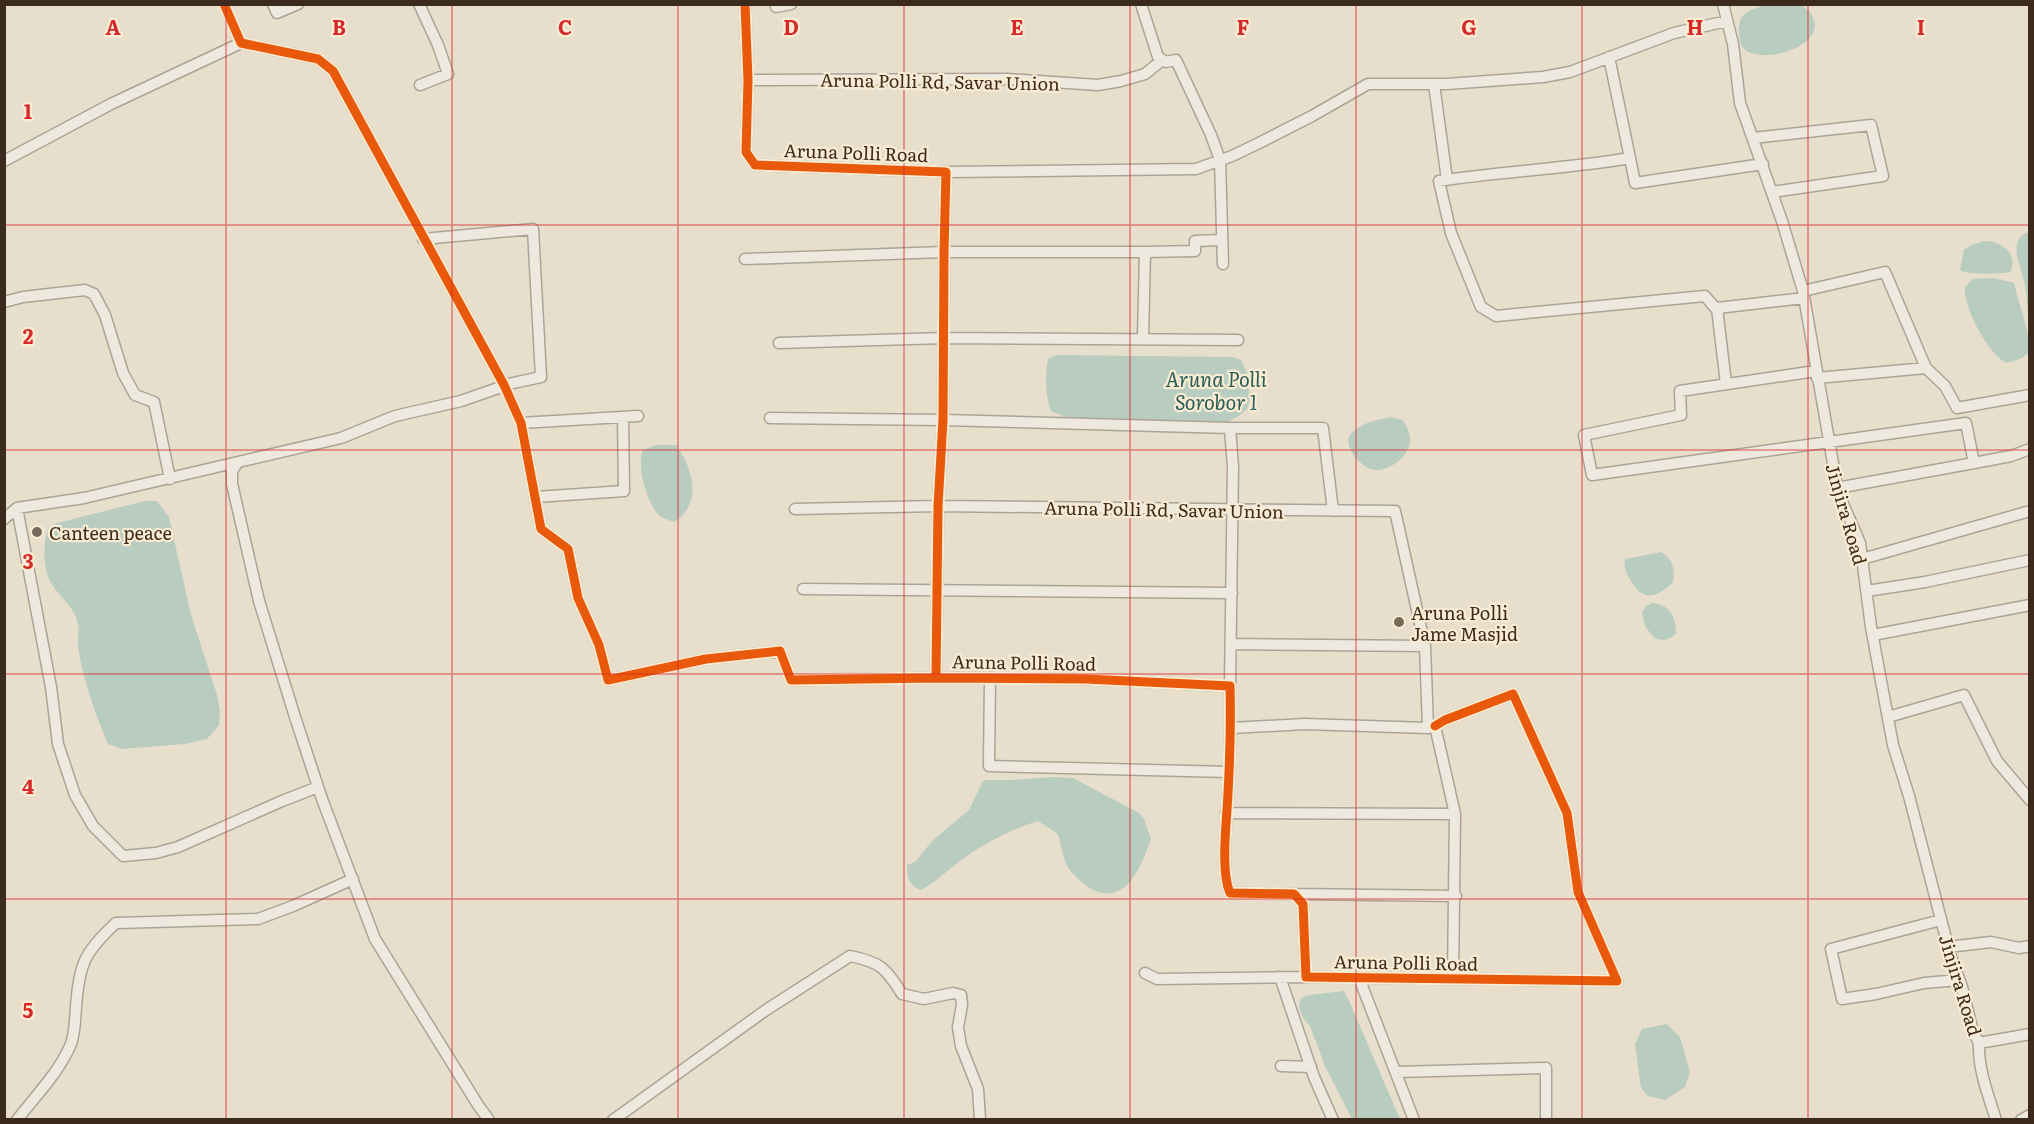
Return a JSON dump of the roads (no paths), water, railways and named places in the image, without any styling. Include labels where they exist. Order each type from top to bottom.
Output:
[{"type":"street","points":[[224,4],[241,43]]},
{"type":"street","points":[[273,4],[277,13],[298,4]]},
{"type":"street","points":[[419,4],[438,45],[448,74],[420,85]]},
{"type":"street","name":"Aruna Polli Road","points":[[745,4],[748,80],[746,152],[755,165],[946,172],[943,420],[938,506],[936,678],[1097,680],[1230,686]]},
{"type":"street","points":[[776,4],[776,7],[791,4]]},
{"type":"street","points":[[1141,4],[1154,48],[1161,61],[1170,63],[1176,60],[1211,135],[1220,160],[1223,264]]},
{"type":"street","name":"Jinjira Road","points":[[1724,4],[1733,44],[1740,102],[1763,164],[1803,295],[1837,488],[1860,543],[1873,635],[1893,745],[1973,1032],[1979,1043],[2030,1034]]},
{"type":"street","points":[[946,172],[1196,169],[1241,152],[1368,84],[1434,84],[1543,77],[1570,72],[1674,33],[1727,21]]},
{"type":"street","points":[[4,161],[111,104],[241,43],[318,59],[333,71],[504,386],[521,423],[540,529],[568,549],[578,598],[599,645],[608,680],[706,659],[780,651],[791,680],[936,678]]},
{"type":"street","points":[[1609,57],[1635,183],[1763,164]]},
{"type":"street","name":"Aruna Polli Rd, Savar Union","points":[[748,80],[1007,79],[1098,85],[1145,74],[1161,61]]},
{"type":"street","points":[[1434,84],[1448,180]]},
{"type":"street","points":[[1753,138],[1871,125],[1883,176],[1772,192]]},
{"type":"street","points":[[1630,158],[1592,165],[1476,175],[1439,181],[1451,233],[1481,307],[1496,316],[1705,296],[1717,310],[1726,384]]},
{"type":"street","points":[[4,519],[17,508],[84,498],[341,438],[395,416],[461,401],[504,386],[541,377],[533,229],[423,239]]},
{"type":"street","points":[[745,259],[944,252],[1195,251],[1195,242],[1222,240]]},
{"type":"street","points":[[1143,338],[1145,252]]},
{"type":"street","points":[[1717,310],[1717,308],[1803,295],[1885,272],[1926,368],[1945,386],[1957,408],[2030,395]]},
{"type":"street","points":[[4,302],[23,297],[85,290],[94,294],[105,315],[123,373],[135,395],[154,402],[170,479]]},
{"type":"street","points":[[779,343],[944,338],[1238,340]]},
{"type":"street","points":[[1926,368],[1816,375],[1680,391],[1681,416],[1584,435],[1592,475],[1966,423],[1974,463]]},
{"type":"street","points":[[521,423],[638,416]]},
{"type":"street","points":[[536,498],[624,491],[623,417]]},
{"type":"street","points":[[770,418],[1323,428],[1332,511]]},
{"type":"street","points":[[1230,428],[1233,467],[1231,728],[1225,882],[1230,893],[1456,896]]},
{"type":"street","points":[[1837,488],[2011,456],[2030,449]]},
{"type":"street","points":[[238,462],[232,471],[232,484],[259,601],[318,787],[375,939],[478,1105],[489,1119]]},
{"type":"street","name":"Aruna Polli Rd, Savar Union","points":[[795,509],[938,506],[1395,511],[1425,646]]},
{"type":"street","points":[[17,508],[51,687],[58,744],[75,795],[93,826],[123,856],[156,854],[178,847],[318,787]]},
{"type":"street","points":[[1862,559],[2030,512]]},
{"type":"street","points":[[1867,591],[1925,582],[2030,560]]},
{"type":"street","points":[[803,589],[1232,593]]},
{"type":"street","points":[[1873,635],[2030,605]]},
{"type":"street","points":[[1231,644],[1425,646],[1432,727],[1455,814],[1456,896],[1453,980]]},
{"type":"street","points":[[990,678],[989,766],[1229,772]]},
{"type":"street","name":"Aruna Polli Road","points":[[1144,973],[1157,979],[1306,977],[1617,981],[1578,892],[1567,813],[1513,693],[1432,727]]},
{"type":"street","points":[[1888,717],[1964,695],[1997,761],[2030,800]]},
{"type":"street","points":[[1231,728],[1305,724],[1432,727]]},
{"type":"street","points":[[1226,813],[1455,814]]},
{"type":"street","points":[[17,1119],[46,1087],[72,1042],[78,977],[86,956],[116,923],[258,919],[353,879]]},
{"type":"street","points":[[1294,894],[1303,904],[1306,977]]},
{"type":"street","points":[[1941,920],[1831,949],[1842,999],[1924,983],[1959,980]]},
{"type":"street","points":[[1948,947],[1991,942],[2019,948],[2030,946]]},
{"type":"street","points":[[613,1119],[766,1010],[850,956],[877,964],[889,973],[902,994],[924,999],[953,993],[961,995],[962,1005],[958,1027],[961,1046],[978,1089],[980,1119]]},
{"type":"street","points":[[1280,977],[1311,1067],[1333,1119]]},
{"type":"street","points":[[1359,978],[1414,1119]]},
{"type":"street","points":[[1979,1043],[1978,1057],[1983,1081],[1996,1119]]},
{"type":"street","points":[[1281,1066],[1311,1067]]},
{"type":"street","points":[[1396,1072],[1546,1068],[1546,1119]]},
{"type":"street","points":[[2021,1119],[2030,1115]]},
{"type":"water","points":[[1764,5],[1801,5],[1811,14],[1815,25],[1812,35],[1792,50],[1779,54],[1753,54],[1744,49],[1739,37],[1740,20],[1745,13]]},
{"type":"water","points":[[2030,232],[2029,319],[2017,248],[2022,236]]},
{"type":"water","points":[[1984,241],[1996,243],[2007,249],[2012,259],[2010,272],[1992,274],[1960,270],[1964,250]]},
{"type":"water","points":[[1993,278],[2014,283],[2028,335],[2029,353],[2020,359],[2006,363],[1992,350],[1978,329],[1965,296],[1965,287],[1973,279]]},
{"type":"water","name":"Aruna Polli Sorobor 1","points":[[1056,355],[1232,357],[1241,360],[1247,372],[1250,399],[1247,409],[1226,423],[1068,418],[1051,411],[1048,398],[1046,378],[1048,359]]},
{"type":"water","points":[[1390,417],[1403,420],[1410,436],[1409,447],[1403,457],[1388,468],[1371,469],[1355,457],[1349,445],[1349,439],[1359,427]]},
{"type":"water","points":[[656,445],[676,445],[691,475],[692,495],[689,505],[684,514],[675,522],[661,517],[656,512],[644,485],[641,465],[643,450]]},
{"type":"water","points":[[145,501],[157,501],[169,517],[191,615],[218,698],[219,725],[207,739],[185,744],[122,749],[108,744],[99,720],[80,659],[79,627],[71,608],[49,580],[44,557],[45,542],[48,528],[57,523]]},
{"type":"water","points":[[1661,552],[1672,565],[1673,582],[1661,592],[1645,595],[1629,578],[1625,568],[1625,559]]},
{"type":"water","points":[[1653,603],[1664,606],[1673,617],[1676,633],[1668,639],[1654,638],[1645,626],[1642,613],[1646,606]]},
{"type":"water","points":[[1073,778],[1139,813],[1144,819],[1151,839],[1139,868],[1126,886],[1113,893],[1105,893],[1085,885],[1069,869],[1058,834],[1038,821],[1015,829],[984,845],[921,890],[911,883],[907,865],[915,862],[933,840],[969,810],[983,781]]},
{"type":"water","points":[[1344,991],[1400,1119],[1352,1119],[1325,1066],[1310,1026],[1303,1018],[1299,1008],[1300,999],[1308,995]]},
{"type":"water","points":[[1667,1024],[1680,1037],[1690,1072],[1685,1087],[1665,1100],[1648,1096],[1641,1088],[1635,1044],[1642,1029]]},
{"type":"place","name":"Canteen peace","points":[[37,532]]},
{"type":"place","name":"Aruna Polli Jame Masjid","points":[[1399,622]]}]
